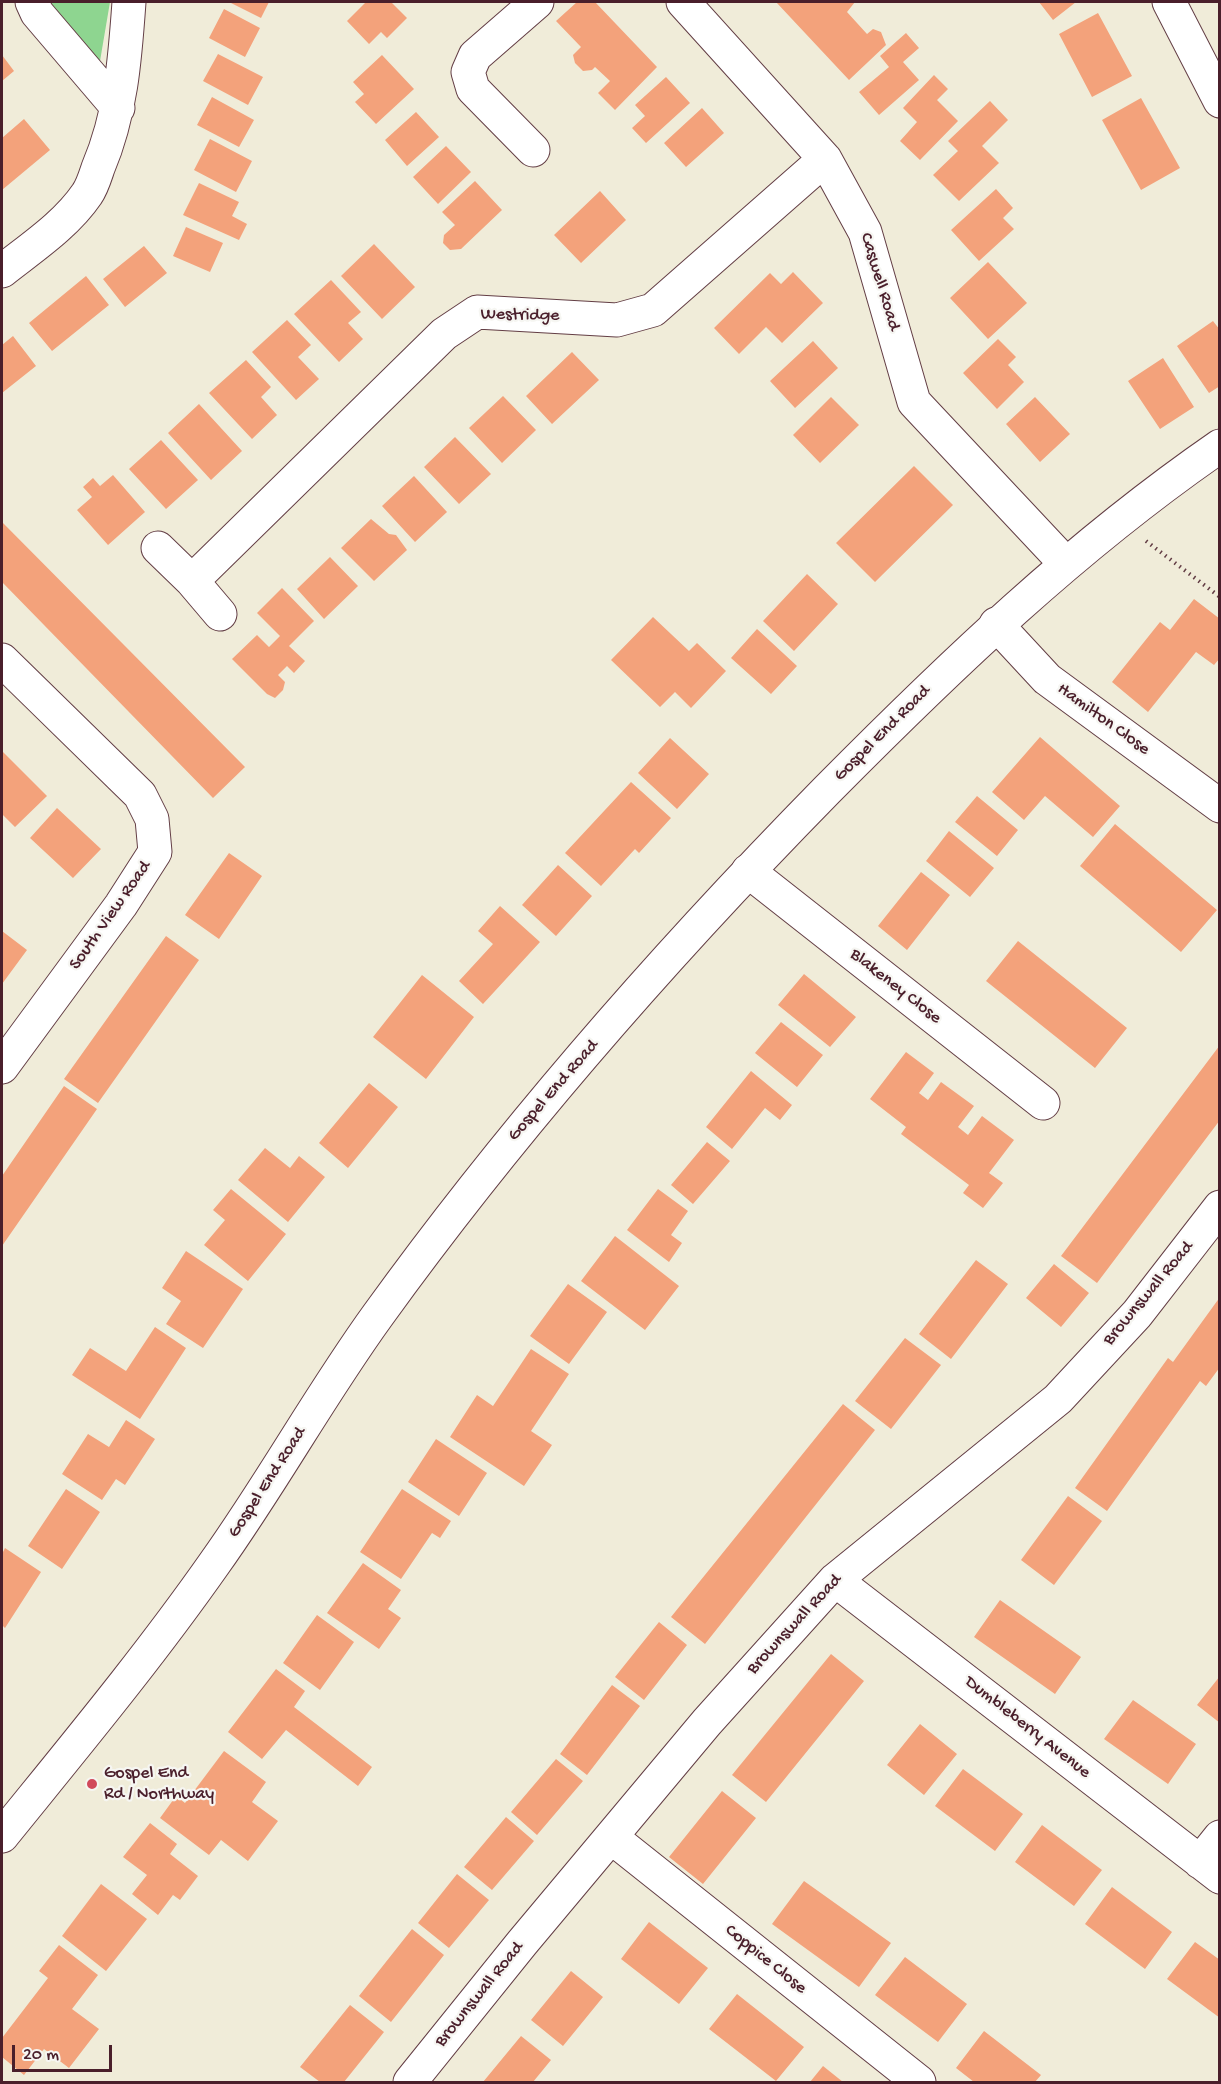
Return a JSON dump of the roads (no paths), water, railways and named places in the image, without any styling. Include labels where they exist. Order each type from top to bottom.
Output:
[{"type":"street","points":[[32,2],[37,13],[118,108]]},
{"type":"street","points":[[2,271],[55,229],[88,193],[105,153],[118,108],[124,77],[129,2]]},
{"type":"street","points":[[534,150],[472,89],[468,72],[475,56],[537,2]]},
{"type":"street","name":"Caswell Road","points":[[683,2],[825,159],[865,232],[914,402],[1066,564]]},
{"type":"street","points":[[1169,2],[1220,101]]},
{"type":"street","name":"Westridge","points":[[192,581],[444,334],[477,312],[617,320],[653,310],[825,159]]},
{"type":"street","name":"Gospel End Road","points":[[2,1836],[84,1736],[203,1580],[375,1319],[530,1116],[748,871],[940,676],[1066,564],[1220,446]]},
{"type":"street","points":[[158,548],[192,581],[220,614]]},
{"type":"street","name":"Hamilton Close","points":[[996,624],[1047,679],[1220,806]]},
{"type":"street","name":"South View Road","points":[[2,660],[140,795],[152,819],[155,852],[121,905],[2,1067]]},
{"type":"street","name":"Blakeney Close","points":[[748,871],[1043,1103]]},
{"type":"street","name":"Brownswall Road","points":[[410,2082],[706,1722],[835,1580],[1058,1399],[1137,1314],[1220,1207]]},
{"type":"street","name":"Dumbleberry Avenue","points":[[835,1580],[1213,1859]]},
{"type":"street","name":"Coppice Close","points":[[611,1837],[919,2082]]},
{"type":"place","name":"Gospel End Rd / Northway","points":[[92,1784]]}]
